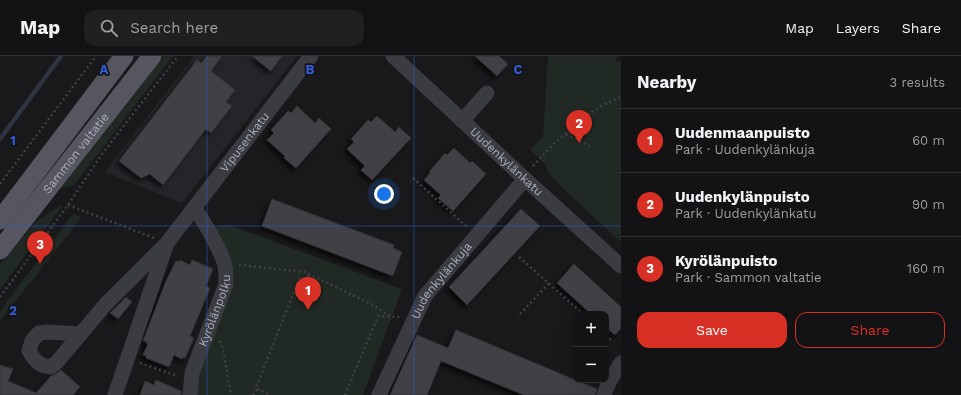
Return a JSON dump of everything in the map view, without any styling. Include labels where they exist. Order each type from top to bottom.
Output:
[{"type":"main road","name":"Sammon valtatie","points":[[0,220],[124,56]]},
{"type":"main road","name":"Sammon valtatie","points":[[0,250],[152,56]]},
{"type":"street","name":"Vipusenkatu","points":[[167,243],[311,56]]},
{"type":"street","name":"Uudenkylänkatu","points":[[393,56],[462,121],[529,173],[621,266]]},
{"type":"street","points":[[462,121],[487,93]]},
{"type":"street","name":"Uudenkylänkuja","points":[[379,395],[425,296],[529,173]]},
{"type":"street","name":"Kyrölänpolku","points":[[190,395],[190,380],[194,366],[226,284],[224,264],[200,216],[194,208]]},
{"type":"street","points":[[81,334],[105,305],[167,243]]},
{"type":"street","points":[[115,395],[167,243]]},
{"type":"street","points":[[604,395],[609,382],[621,363]]},
{"type":"path","points":[[0,184],[96,56]]},
{"type":"path","points":[[0,297],[68,205],[102,154],[178,56]]},
{"type":"path","points":[[529,173],[554,143],[586,116],[611,100],[621,97]]},
{"type":"path","points":[[566,134],[592,148]]},
{"type":"path","points":[[413,178],[476,236]]},
{"type":"path","points":[[68,205],[167,243]]},
{"type":"path","points":[[519,257],[580,311]]},
{"type":"path","points":[[224,264],[304,272],[373,305],[390,316]]},
{"type":"path","points":[[253,395],[258,389],[256,387],[300,277],[306,280],[309,274]]},
{"type":"path","points":[[520,314],[549,284]]},
{"type":"path","points":[[345,395],[378,316],[415,318]]},
{"type":"path","points":[[212,322],[223,349],[231,395]]},
{"type":"path","points":[[128,359],[190,380]]},
{"type":"path","points":[[258,389],[272,395]]},
{"type":"shaded area","points":[[164,56],[173,56],[74,185],[60,189]]},
{"type":"shaded area","points":[[194,56],[297,56],[182,203],[105,172]]},
{"type":"shaded area","points":[[548,56],[617,56],[616,61],[621,62],[621,242],[559,185],[548,172],[546,165],[530,150],[543,136]]},
{"type":"shaded area","points":[[62,204],[59,211],[0,289],[0,264],[37,221]]},
{"type":"shaded area","points":[[73,214],[82,217],[0,321],[0,311]]},
{"type":"shaded area","points":[[227,224],[402,289],[363,395],[193,395],[194,378],[226,298],[212,228]]},
{"type":"building","points":[[207,56],[222,56],[211,71],[235,90],[226,102],[232,106],[211,133],[206,129],[163,185],[150,174],[141,178],[119,161],[197,60],[201,63]]},
{"type":"building","points":[[252,56],[282,56],[271,71]]},
{"type":"building","points":[[475,56],[499,56],[508,64],[497,76]]},
{"type":"building","points":[[297,106],[315,123],[319,118],[331,129],[296,168],[267,140],[274,133],[271,130],[288,111],[291,113]]},
{"type":"building","points":[[377,116],[395,132],[399,127],[411,138],[372,180],[361,170],[365,166],[347,149],[354,142],[351,139],[368,120],[371,122]]},
{"type":"building","points":[[454,148],[470,163],[472,161],[486,174],[453,211],[438,198],[441,195],[424,180],[445,153],[447,155]]},
{"type":"building","points":[[272,199],[394,245],[393,248],[402,252],[393,276],[262,226]]},
{"type":"building","points":[[521,209],[540,226],[467,305],[449,287]]},
{"type":"building","points":[[180,260],[190,265],[192,260],[213,269],[206,286],[210,288],[190,336],[194,338],[185,358],[183,357],[182,359],[174,355],[169,367],[146,358],[146,356],[143,355],[148,344],[146,344],[147,342],[143,341],[166,281],[176,261],[179,262]]},
{"type":"building","points":[[574,264],[621,307],[621,328],[615,335],[609,330],[609,311],[588,311],[557,283]]},
{"type":"building","points":[[126,297],[132,302],[118,319],[110,313]]},
{"type":"building","points":[[456,330],[573,379],[573,383],[583,383],[597,389],[595,395],[524,395],[441,361],[427,395],[390,395],[417,335],[448,348]]},
{"type":"building","points":[[0,365],[13,369],[8,381],[36,393],[51,376],[61,370],[80,387],[73,395],[0,395]]},
{"type":"building","points":[[156,380],[181,391],[181,395],[140,395],[145,381],[154,385]]},
{"type":"waterway","points":[[0,139],[61,56]]},
{"type":"place","name":"Uudenkylänpuisto","points":[[579,143]]},
{"type":"place","name":"Kyrölänpuisto","points":[[40,264]]},
{"type":"place","name":"Uudenmaanpuisto","points":[[308,310]]}]
